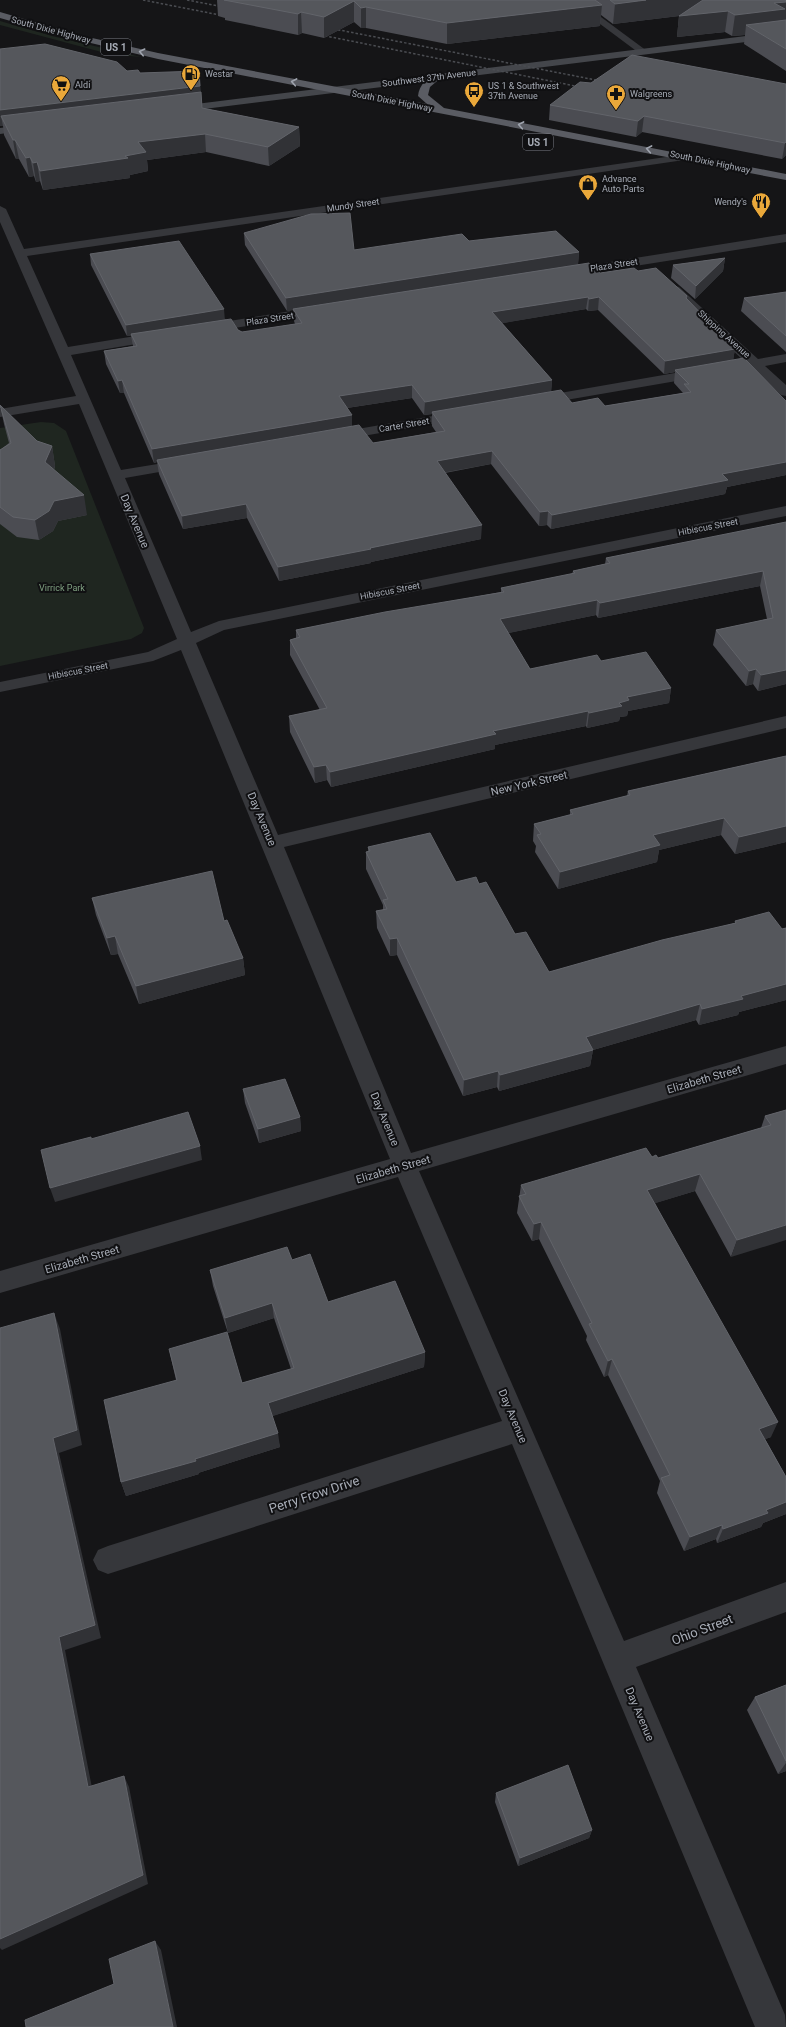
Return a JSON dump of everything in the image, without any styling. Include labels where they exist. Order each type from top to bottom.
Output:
[{"type":"highway","name":"South Dixie Highway","points":[[0,15],[77,37],[158,56],[687,157],[786,178]]},
{"type":"highway","points":[[438,76],[427,84],[423,90],[424,96],[440,110]]},
{"type":"highway","points":[[260,89],[326,102]]},
{"type":"highway","name":"South Dixie Highway","points":[[617,157],[678,168]]},
{"type":"main road","name":"Southwest 37th Avenue","points":[[163,111],[786,34]]},
{"type":"main road","points":[[0,132],[42,126]]},
{"type":"street","points":[[572,0],[642,51]]},
{"type":"street","name":"Mundy Street","points":[[19,253],[687,157]]},
{"type":"street","name":"Day Avenue","points":[[0,209],[84,399],[272,843],[381,1111],[519,1429],[773,2027]]},
{"type":"street","name":"Plaza Street","points":[[557,274],[786,238]]},
{"type":"street","points":[[643,261],[654,271]]},
{"type":"street","name":"Shipping Avenue","points":[[666,281],[786,392]]},
{"type":"street","name":"Plaza Street","points":[[190,331],[338,308]]},
{"type":"street","points":[[62,352],[174,333]]},
{"type":"street","points":[[521,404],[786,358]]},
{"type":"street","points":[[0,413],[84,399]]},
{"type":"street","name":"Carter Street","points":[[318,440],[474,412]]},
{"type":"street","points":[[116,476],[200,461]]},
{"type":"street","name":"Hibiscus Street","points":[[0,687],[153,656],[219,626],[786,511]]},
{"type":"street","name":"New York Street","points":[[272,843],[786,722]]},
{"type":"street","name":"Elizabeth Street","points":[[0,1282],[786,1055]]},
{"type":"street","name":"Perry Frow Drive","points":[[108,1560],[519,1429]]},
{"type":"street","name":"Ohio Street","points":[[617,1659],[786,1597]]},
{"type":"green space","points":[[0,21],[52,36],[141,57],[109,54],[0,25]]},
{"type":"green space","name":"Virrick Park","points":[[41,422],[54,423],[66,431],[144,628],[142,633],[131,639],[0,666],[0,428]]},
{"type":"building","points":[[224,0],[595,0],[602,5],[447,23],[366,7],[361,8],[354,1],[324,17],[301,12],[298,14]]},
{"type":"building","points":[[610,0],[646,0],[615,4]]},
{"type":"building","points":[[703,0],[786,0],[786,2],[774,3],[785,9],[735,15],[728,11],[679,16]]},
{"type":"building","points":[[786,20],[786,49],[746,25]]},
{"type":"building","points":[[45,44],[117,62],[127,71],[138,70],[140,73],[199,71],[200,86],[0,110],[0,49]]},
{"type":"building","points":[[632,55],[786,84],[786,142],[644,116],[638,121],[550,105],[580,82],[591,83]]},
{"type":"building","points":[[201,92],[202,108],[299,127],[268,147],[205,134],[138,142],[146,152],[125,156],[128,158],[40,171],[37,162],[33,163],[30,157],[26,158],[15,140],[13,140],[1,116]]},
{"type":"building","points":[[350,213],[354,250],[462,234],[469,241],[556,231],[579,252],[286,298],[244,233],[311,214]]},
{"type":"building","points":[[179,241],[224,309],[126,325],[90,254]]},
{"type":"building","points":[[725,258],[696,286],[673,265]]},
{"type":"building","points":[[589,263],[600,273],[634,268],[638,271],[656,268],[687,296],[686,298],[735,349],[665,361],[599,297],[589,299],[588,297],[492,312],[552,380],[425,402],[412,385],[339,396],[352,415],[152,449],[122,380],[118,381],[104,351],[137,346],[131,334],[231,319],[238,330],[242,332],[302,323],[293,309]]},
{"type":"building","points":[[786,292],[786,336],[744,298]]},
{"type":"building","points":[[744,358],[786,401],[786,462],[722,474],[728,480],[552,515],[548,511],[540,512],[492,451],[437,461],[482,525],[278,567],[246,504],[182,516],[157,460],[359,425],[373,443],[445,431],[432,412],[561,390],[572,403],[598,398],[605,406],[691,392],[684,384],[689,384],[675,370]]},
{"type":"building","points":[[0,405],[37,441],[52,446],[45,462],[84,495],[54,501],[49,511],[35,520],[13,517],[0,507],[0,450],[11,443]]},
{"type":"building","points":[[786,522],[786,670],[761,675],[756,669],[749,671],[716,630],[773,618],[763,571],[600,603],[597,600],[500,619],[530,669],[597,655],[601,661],[646,652],[671,688],[627,697],[629,700],[619,703],[622,706],[589,713],[588,711],[493,731],[496,734],[330,772],[326,765],[314,767],[289,716],[327,708],[290,640],[300,637],[296,630],[385,612],[504,592],[501,588],[575,573],[573,571],[610,563],[606,558]]},
{"type":"building","points":[[786,756],[786,826],[739,837],[724,818],[653,835],[660,845],[560,872],[537,835],[541,834],[534,824],[573,814],[570,810],[630,795],[628,791]]},
{"type":"building","points":[[430,833],[456,882],[476,877],[479,884],[486,882],[515,934],[526,932],[549,972],[662,940],[736,923],[735,921],[769,912],[782,929],[786,928],[786,984],[741,996],[743,999],[702,1009],[700,1004],[586,1037],[593,1050],[500,1075],[498,1071],[464,1080],[397,938],[390,939],[376,911],[387,909],[383,900],[388,899],[366,852],[370,851],[368,847]]},
{"type":"building","points":[[212,871],[224,921],[227,920],[243,958],[136,986],[115,936],[107,938],[92,898]]},
{"type":"building","points":[[285,1079],[300,1117],[258,1129],[243,1089]]},
{"type":"building","points":[[786,1110],[786,1225],[737,1240],[700,1174],[647,1190],[778,1422],[759,1429],[786,1477],[786,1502],[766,1510],[768,1513],[723,1529],[722,1525],[690,1537],[661,1478],[670,1475],[612,1359],[608,1361],[589,1324],[592,1323],[541,1222],[534,1224],[526,1210],[519,1196],[526,1194],[521,1185],[646,1148],[652,1157],[656,1155],[658,1158],[771,1125],[765,1116]]},
{"type":"building","points":[[188,1112],[200,1146],[50,1188],[41,1150],[91,1137],[91,1139]]},
{"type":"building","points":[[287,1247],[292,1260],[310,1254],[328,1302],[395,1281],[425,1352],[268,1403],[278,1433],[195,1459],[196,1461],[121,1482],[104,1400],[177,1380],[169,1349],[227,1332],[242,1383],[294,1368],[272,1303],[225,1318],[210,1270]]},
{"type":"building","points":[[54,1313],[77,1430],[53,1438],[95,1625],[59,1637],[88,1787],[124,1776],[143,1875],[0,1939],[0,1328]]},
{"type":"building","points":[[786,1685],[786,1761],[755,1697]]},
{"type":"building","points":[[568,1765],[592,1830],[520,1858],[496,1793]]},
{"type":"building","points":[[155,1941],[173,2027],[26,2027],[25,2020],[114,1984],[109,1959]]},
{"type":"railway","points":[[143,0],[230,17]]},
{"type":"railway","points":[[187,0],[229,8]]},
{"type":"railway","points":[[329,28],[606,82]]},
{"type":"railway","points":[[316,34],[585,88]]},
{"type":"place","name":"Westar","points":[[191,91]]},
{"type":"place","name":"Aldi","points":[[61,102]]},
{"type":"place","name":"US 1 & Southwest 37th Avenue","points":[[474,108]]},
{"type":"place","name":"Walgreens","points":[[616,111]]},
{"type":"place","name":"Advance Auto Parts","points":[[588,201]]},
{"type":"place","name":"Wendy's","points":[[761,219]]}]
